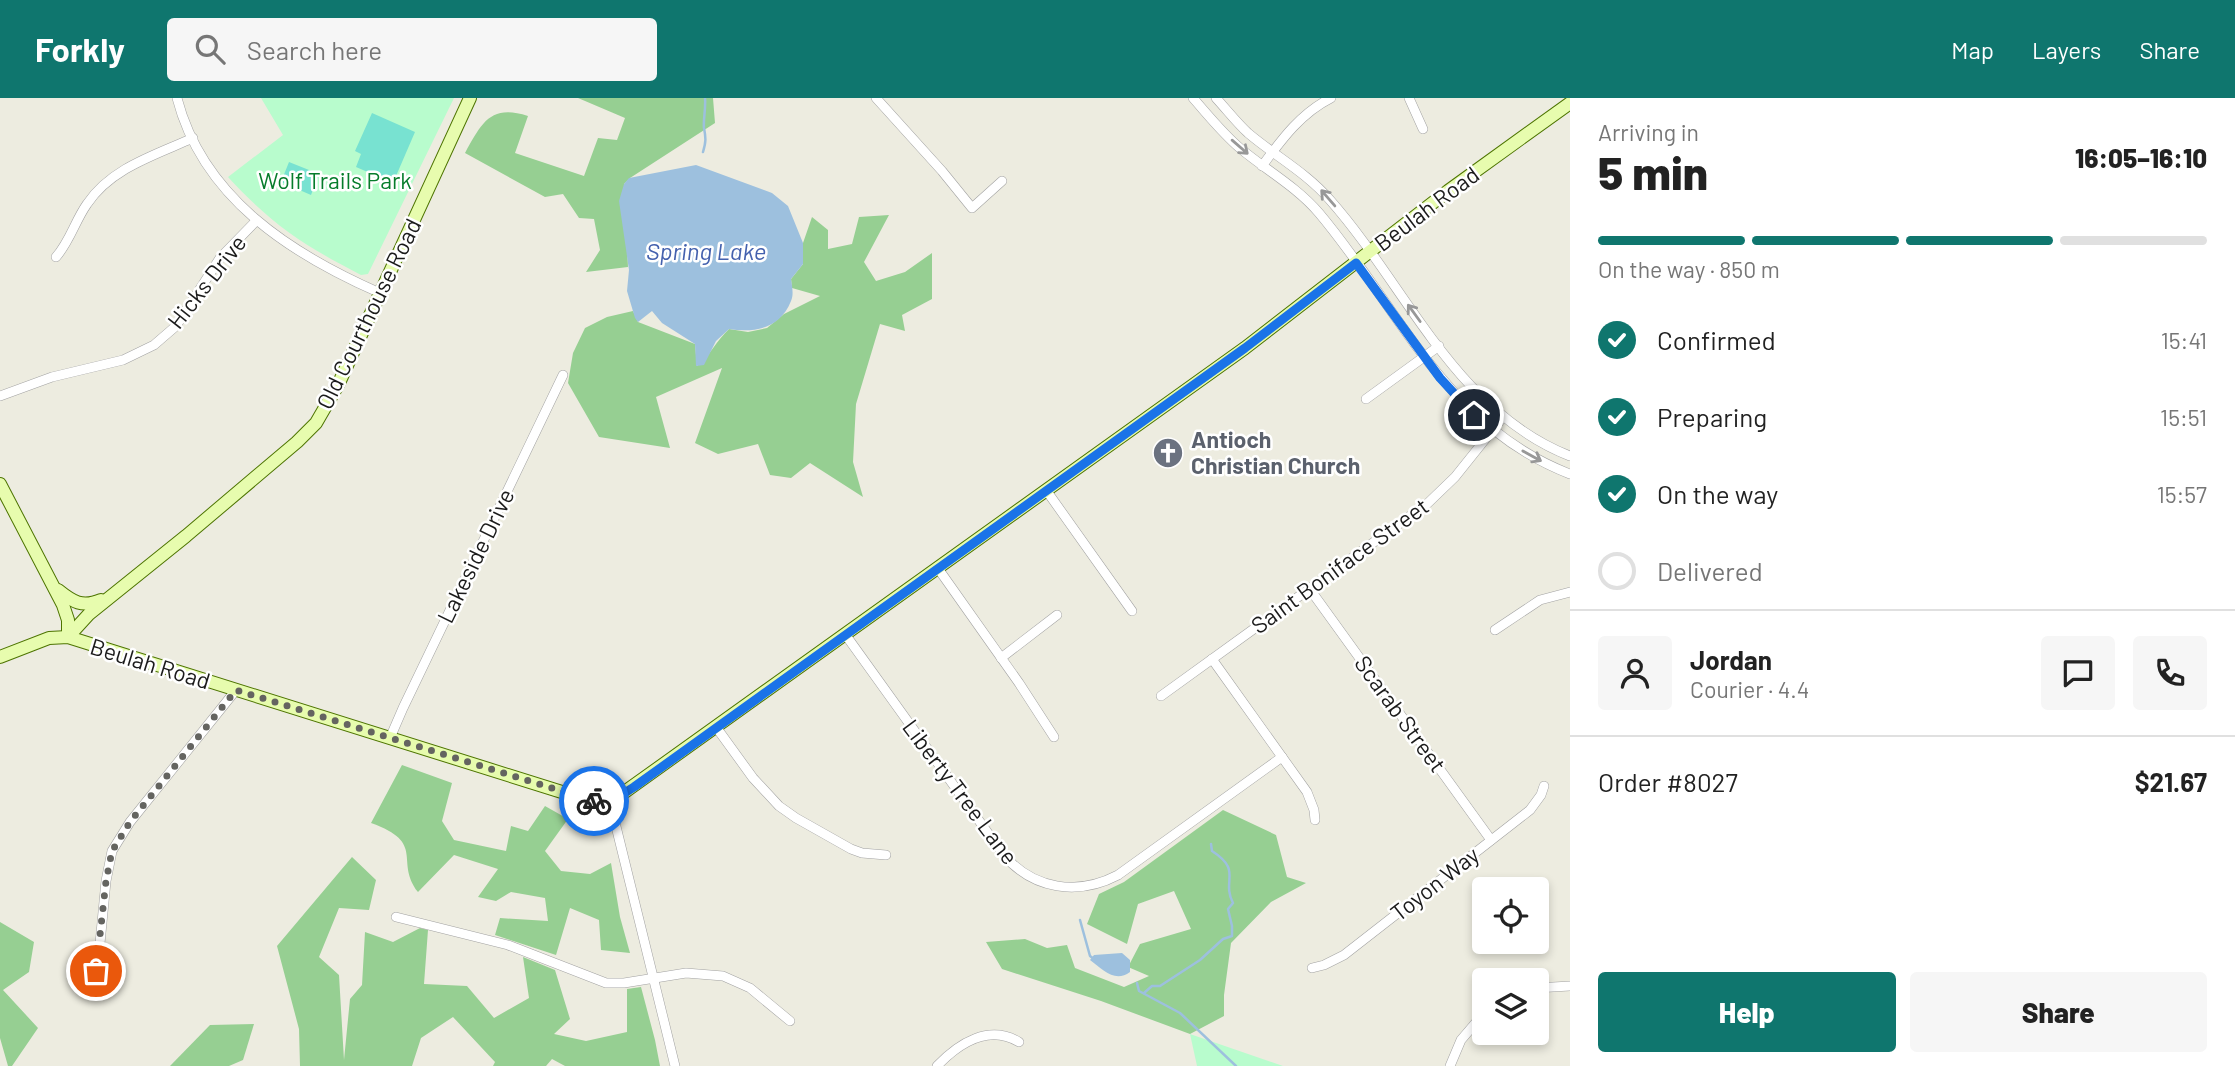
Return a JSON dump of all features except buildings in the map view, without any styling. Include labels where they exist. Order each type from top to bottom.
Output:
[{"type":"main road","name":"Old Courthouse Road","points":[[68,637],[84,618],[186,536],[316,423],[332,398],[470,98]]},
{"type":"main road","name":"Beulah Road","points":[[0,657],[49,638],[68,637],[581,798],[610,802],[1245,348],[1497,155],[1570,103]]},
{"type":"main road","points":[[0,484],[67,614],[68,637]]},
{"type":"main road","points":[[54,587],[80,604],[90,604],[111,596]]},
{"type":"street","points":[[177,98],[193,138],[226,189],[256,221],[293,248],[380,293]]},
{"type":"street","points":[[876,98],[943,171],[972,208],[1002,181]]},
{"type":"street","points":[[1193,98],[1232,140],[1308,202],[1457,397],[1493,430],[1533,458],[1570,474]]},
{"type":"street","points":[[1216,98],[1249,134],[1320,189],[1469,386],[1503,417],[1541,443],[1570,456]]},
{"type":"street","points":[[1262,166],[1295,124],[1308,112],[1331,98]]},
{"type":"street","points":[[1409,98],[1423,129]]},
{"type":"street","points":[[56,257],[71,236],[86,205],[105,182],[133,164],[193,138]]},
{"type":"street","name":"Hicks Drive","points":[[0,396],[52,376],[123,360],[154,345],[176,326],[220,258],[256,221]]},
{"type":"street","points":[[1366,399],[1439,346]]},
{"type":"street","name":"Lakeside Drive","points":[[390,738],[564,375]]},
{"type":"street","name":"Saint Boniface Street","points":[[1161,696],[1439,493],[1503,417]]},
{"type":"street","points":[[1046,490],[1132,611]]},
{"type":"street","points":[[937,567],[1054,737]]},
{"type":"street","name":"Scarab Street","points":[[1310,588],[1491,840]]},
{"type":"street","points":[[1495,630],[1540,600],[1570,592]]},
{"type":"street","points":[[1001,658],[1057,615]]},
{"type":"street","name":"Liberty Tree Lane","points":[[845,634],[1003,854],[1026,875],[1051,886],[1093,886],[1118,876],[1282,757]]},
{"type":"street","points":[[1212,659],[1307,792],[1315,820]]},
{"type":"street","points":[[86,985],[98,964],[107,874],[116,844],[130,822],[236,690]]},
{"type":"street","points":[[716,727],[753,778],[779,806],[851,849],[886,855]]},
{"type":"street","name":"Toyon Way","points":[[1312,968],[1344,955],[1530,810],[1544,786]]},
{"type":"street","points":[[610,802],[675,1066]]},
{"type":"street","points":[[396,917],[508,945],[606,983],[625,983],[686,973],[723,976],[750,988],[790,1021]]},
{"type":"street","points":[[1549,987],[1570,986]]},
{"type":"street","points":[[1450,1066],[1461,1040],[1472,1027]]},
{"type":"street","points":[[937,1066],[957,1048],[984,1035],[1001,1034],[1019,1042]]},
{"type":"green space","name":"Wolf Trails Park","points":[[261,98],[454,98],[368,274],[361,275],[290,233],[259,208],[228,177],[283,135]]},
{"type":"green space","points":[[578,98],[713,98],[715,123],[624,184],[628,267],[586,272],[600,250],[594,219],[579,218],[563,194],[545,197],[465,153],[482,125],[489,119],[505,112],[515,113],[528,116],[515,153],[584,176],[598,138],[617,140],[625,118]]},
{"type":"green space","points":[[889,215],[864,262],[876,281],[905,272],[932,253],[932,299],[902,315],[905,331],[880,324],[856,404],[853,462],[863,497],[810,463],[791,478],[770,475],[758,444],[718,454],[695,443],[722,368],[656,397],[670,448],[599,437],[568,383],[573,353],[585,328],[607,317],[633,311],[638,322],[695,344],[697,366],[729,329],[748,332],[767,328],[784,314],[820,296],[792,288],[791,279],[803,264],[803,243],[812,217],[828,230],[828,249],[852,244],[859,217]]},
{"type":"green space","points":[[402,765],[452,783],[442,821],[454,840],[506,851],[511,826],[528,831],[545,806],[568,819],[545,851],[561,871],[590,874],[611,863],[620,917],[630,953],[601,950],[599,920],[570,908],[556,955],[495,935],[500,918],[548,921],[545,898],[511,892],[496,901],[478,897],[498,869],[454,855],[418,892],[408,871],[404,845],[388,830],[371,823]]},
{"type":"green space","points":[[1223,810],[1276,835],[1287,877],[1306,883],[1271,902],[1231,943],[1224,1016],[1190,1034],[1101,1001],[1002,969],[986,942],[1025,939],[1047,948],[1067,945],[1075,968],[1124,987],[1149,976],[1128,967],[1140,944],[1191,929],[1174,891],[1138,904],[1127,944],[1087,924],[1099,894],[1124,882]]},
{"type":"green space","points":[[352,857],[376,880],[369,910],[339,908],[319,957],[339,975],[344,1060],[350,999],[362,985],[365,932],[393,942],[420,928],[428,930],[424,984],[467,986],[494,1018],[529,998],[523,957],[555,970],[570,1019],[554,1034],[586,1041],[627,1032],[627,989],[641,987],[660,1066],[565,1066],[552,1059],[546,1066],[493,1066],[495,1062],[453,1017],[421,1038],[412,1066],[300,1066],[299,1029],[277,946]]},
{"type":"green space","points":[[0,922],[34,942],[29,972],[3,990],[38,1028],[12,1066],[8,1066],[0,1038]]},
{"type":"green space","points":[[254,1024],[243,1060],[229,1066],[170,1066],[210,1025]]},
{"type":"green space","points":[[1190,1034],[1283,1066],[1197,1066]]},
{"type":"shaded area","points":[[372,113],[415,132],[393,183],[356,167],[361,154],[355,151]]},
{"type":"shaded area","points":[[289,162],[319,174],[311,195],[281,182]]},
{"type":"water","name":"Spring Lake","points":[[696,165],[772,193],[788,206],[803,243],[803,264],[791,279],[792,299],[780,318],[757,329],[729,329],[716,341],[704,365],[696,366],[695,344],[662,323],[652,311],[638,322],[635,318],[627,291],[629,270],[619,201],[624,184],[629,178]]},
{"type":"water","points":[[1122,953],[1130,960],[1130,972],[1125,975],[1109,974],[1090,960],[1094,955]]},
{"type":"waterway","points":[[703,152],[705,98]]},
{"type":"waterway","points":[[1144,993],[1152,986],[1160,986],[1200,960],[1223,939],[1232,936],[1228,909],[1233,903],[1229,888],[1229,870],[1227,864],[1212,851],[1211,844]]},
{"type":"waterway","points":[[1080,920],[1090,956],[1094,959]]},
{"type":"waterway","points":[[1137,983],[1139,991],[1180,1013],[1236,1066]]},
{"type":"way so far","points":[[96,971],[112,851],[130,822],[236,690],[594,801]]},
{"type":"place","name":"Antioch Christian Church","points":[[1168,453]]},
{"type":"route","points":[[594,801],[606,802],[620,797],[1245,348],[1356,263],[1440,378],[1474,415]]}]
